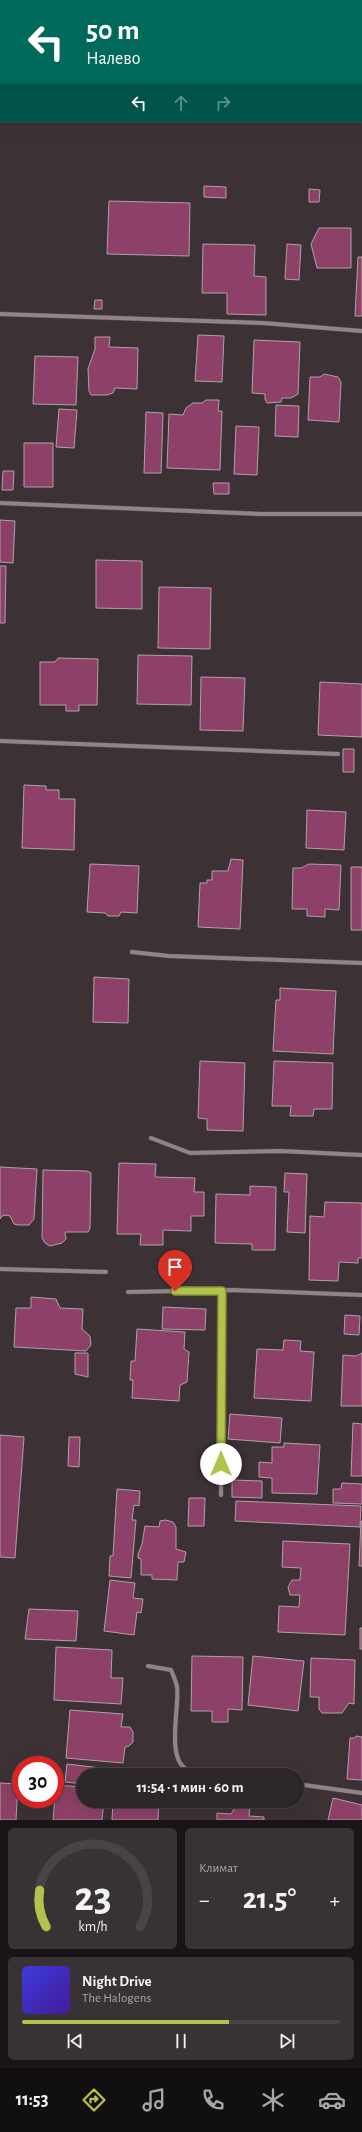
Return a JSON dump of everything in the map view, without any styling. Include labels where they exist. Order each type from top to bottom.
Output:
[{"type":"street","points":[[0,314],[263,323],[362,331]]},
{"type":"street","points":[[0,503],[261,514],[362,514]]},
{"type":"street","points":[[0,741],[195,750],[338,754]]},
{"type":"street","points":[[132,952],[169,956],[362,964]]},
{"type":"street","points":[[151,1138],[190,1153],[281,1151],[362,1154]]},
{"type":"street","points":[[0,1269],[106,1272]]},
{"type":"street","points":[[221,1495],[222,1291]]},
{"type":"street","points":[[128,1292],[222,1291],[362,1295]]},
{"type":"street","points":[[148,1666],[171,1670],[177,1687],[175,1731],[177,1754],[182,1764],[186,1768]]},
{"type":"street","points":[[304,1785],[362,1793]]},
{"type":"building","points":[[204,186],[226,187],[226,198],[204,197]]},
{"type":"building","points":[[309,189],[320,190],[319,202],[309,202]]},
{"type":"building","points":[[109,201],[190,203],[189,256],[107,254]]},
{"type":"building","points":[[319,228],[351,228],[351,268],[317,268],[311,244]]},
{"type":"building","points":[[203,244],[255,245],[254,276],[266,277],[266,315],[227,314],[227,293],[202,293]]},
{"type":"building","points":[[287,244],[301,245],[299,280],[285,279]]},
{"type":"building","points":[[358,257],[362,257],[362,316],[355,316]]},
{"type":"building","points":[[95,300],[102,300],[102,309],[94,309]]},
{"type":"building","points":[[198,335],[224,336],[222,382],[195,381]]},
{"type":"building","points":[[95,337],[110,337],[109,347],[138,348],[137,389],[115,388],[113,393],[107,395],[91,395],[89,391],[88,369],[95,349]]},
{"type":"building","points":[[254,340],[300,342],[298,394],[291,398],[282,398],[281,402],[267,403],[265,394],[252,393]]},
{"type":"building","points":[[35,356],[78,357],[76,405],[33,404]]},
{"type":"building","points":[[324,374],[338,377],[341,382],[339,422],[308,420],[310,377],[320,377]]},
{"type":"building","points":[[206,400],[219,400],[218,411],[222,411],[220,470],[167,468],[169,414],[183,415],[186,408],[193,403],[202,403]]},
{"type":"building","points":[[276,405],[299,406],[298,437],[275,436]]},
{"type":"building","points":[[59,409],[77,410],[74,448],[56,447]]},
{"type":"building","points":[[146,412],[163,413],[161,473],[144,473]]},
{"type":"building","points":[[236,426],[259,427],[257,475],[234,474]]},
{"type":"building","points":[[24,443],[53,443],[53,487],[24,487]]},
{"type":"building","points":[[3,471],[14,471],[13,490],[2,490]]},
{"type":"building","points":[[213,483],[229,483],[229,494],[214,494]]},
{"type":"building","points":[[0,520],[15,521],[13,563],[0,562]]},
{"type":"building","points":[[96,560],[142,561],[142,609],[96,608]]},
{"type":"building","points":[[0,566],[6,566],[5,623],[0,623]]},
{"type":"building","points":[[159,587],[211,588],[210,649],[158,648]]},
{"type":"building","points":[[138,655],[192,656],[191,705],[137,704]]},
{"type":"building","points":[[58,658],[98,659],[97,705],[79,705],[79,711],[66,711],[66,705],[40,705],[40,662],[55,662]]},
{"type":"building","points":[[201,677],[245,678],[243,731],[200,730]]},
{"type":"building","points":[[320,682],[362,684],[362,737],[318,735]]},
{"type":"building","points":[[343,749],[354,749],[354,772],[343,772]]},
{"type":"building","points":[[24,785],[46,786],[46,790],[59,790],[59,799],[75,799],[74,850],[22,848]]},
{"type":"building","points":[[307,810],[346,812],[344,850],[306,848]]},
{"type":"building","points":[[231,859],[243,860],[240,929],[198,927],[200,883],[207,883],[207,880],[212,880],[212,871],[228,871]]},
{"type":"building","points":[[90,864],[139,866],[137,913],[121,912],[119,916],[108,916],[105,913],[87,912]]},
{"type":"building","points":[[309,864],[341,865],[339,910],[325,909],[325,917],[307,916],[307,909],[292,909],[293,868],[301,868]]},
{"type":"building","points":[[351,867],[362,867],[362,930],[351,930]]},
{"type":"building","points":[[94,977],[129,979],[128,1023],[93,1022]]},
{"type":"building","points":[[280,988],[336,991],[333,1054],[273,1051],[276,1000],[280,1000]]},
{"type":"building","points":[[200,1061],[245,1063],[243,1131],[207,1130],[207,1119],[198,1118]]},
{"type":"building","points":[[274,1061],[333,1063],[332,1109],[314,1109],[313,1116],[290,1116],[291,1106],[272,1106]]},
{"type":"building","points":[[119,1163],[156,1164],[155,1177],[195,1178],[194,1192],[204,1192],[204,1216],[191,1216],[191,1231],[163,1230],[163,1245],[140,1245],[141,1234],[117,1234]]},
{"type":"building","points":[[0,1167],[37,1169],[34,1219],[29,1225],[14,1224],[10,1216],[6,1215],[2,1216],[0,1219]]},
{"type":"building","points":[[43,1170],[87,1171],[91,1173],[90,1228],[88,1232],[65,1232],[66,1239],[62,1243],[50,1246],[45,1243],[42,1238]]},
{"type":"building","points":[[285,1173],[307,1174],[305,1233],[287,1232],[289,1192],[284,1192]]},
{"type":"building","points":[[250,1186],[276,1187],[275,1250],[252,1250],[252,1244],[215,1243],[216,1194],[250,1195]]},
{"type":"building","points":[[325,1202],[362,1203],[362,1258],[358,1258],[358,1263],[339,1262],[338,1281],[309,1280],[310,1216],[324,1217]]},
{"type":"building","points":[[31,1297],[56,1299],[60,1308],[83,1309],[82,1329],[90,1336],[91,1345],[86,1351],[14,1347],[16,1308],[31,1308]]},
{"type":"building","points":[[163,1307],[206,1309],[205,1330],[162,1329]]},
{"type":"building","points":[[345,1315],[360,1316],[359,1335],[344,1334]]},
{"type":"building","points":[[137,1329],[185,1332],[184,1349],[189,1352],[187,1382],[180,1385],[179,1401],[132,1398],[133,1380],[130,1380],[131,1361],[135,1361]]},
{"type":"building","points":[[284,1340],[301,1341],[300,1351],[314,1352],[311,1401],[254,1398],[257,1349],[283,1350]]},
{"type":"building","points":[[75,1353],[88,1353],[88,1377],[75,1374]]},
{"type":"building","points":[[362,1353],[362,1406],[341,1406],[343,1355],[356,1356]]},
{"type":"building","points":[[230,1414],[282,1418],[280,1443],[228,1439]]},
{"type":"building","points":[[353,1423],[362,1424],[362,1476],[351,1476]]},
{"type":"building","points":[[0,1435],[24,1437],[15,1558],[0,1557]]},
{"type":"building","points":[[69,1437],[80,1437],[79,1467],[68,1466]]},
{"type":"building","points":[[284,1443],[320,1445],[317,1494],[272,1493],[272,1478],[259,1477],[259,1462],[272,1463],[272,1447],[284,1447]]},
{"type":"building","points":[[232,1480],[262,1481],[262,1498],[232,1497]]},
{"type":"building","points":[[342,1483],[362,1484],[362,1504],[333,1503],[333,1489],[341,1489]]},
{"type":"building","points":[[117,1489],[140,1491],[139,1506],[134,1505],[132,1520],[136,1520],[131,1578],[109,1576],[110,1556],[113,1556]]},
{"type":"building","points":[[189,1498],[205,1498],[204,1526],[188,1526]]},
{"type":"building","points":[[236,1501],[361,1506],[360,1527],[235,1521]]},
{"type":"building","points":[[165,1520],[173,1522],[176,1527],[176,1549],[186,1552],[184,1562],[178,1562],[177,1580],[152,1579],[152,1575],[141,1575],[141,1559],[138,1558],[138,1554],[142,1544],[145,1526],[159,1527],[160,1521]]},
{"type":"building","points":[[361,1521],[362,1566],[359,1566]]},
{"type":"building","points":[[283,1541],[350,1544],[345,1635],[278,1632],[279,1606],[299,1607],[300,1595],[290,1595],[288,1587],[292,1580],[300,1580],[301,1568],[282,1567]]},
{"type":"building","points":[[110,1580],[135,1583],[133,1598],[143,1599],[141,1613],[137,1612],[134,1635],[104,1631]]},
{"type":"building","points":[[29,1609],[78,1611],[76,1641],[25,1639]]},
{"type":"building","points":[[360,1628],[362,1628],[362,1649],[360,1649]]},
{"type":"building","points":[[56,1647],[112,1650],[111,1678],[123,1678],[121,1704],[54,1700]]},
{"type":"building","points":[[192,1656],[243,1657],[242,1710],[228,1709],[228,1722],[212,1722],[212,1711],[191,1711]]},
{"type":"building","points":[[253,1656],[304,1661],[298,1711],[248,1705]]},
{"type":"building","points":[[311,1658],[355,1660],[354,1704],[349,1703],[342,1713],[322,1713],[319,1709],[319,1697],[310,1697]]},
{"type":"building","points":[[70,1710],[123,1714],[121,1727],[130,1727],[133,1732],[133,1742],[129,1746],[125,1747],[123,1763],[66,1758]]},
{"type":"building","points":[[356,1736],[362,1737],[362,1780],[347,1779],[350,1738],[355,1738]]},
{"type":"building","points":[[67,1764],[101,1768],[76,1768],[76,1783],[65,1782]]},
{"type":"building","points":[[0,1783],[12,1784],[12,1808],[17,1808],[16,1820],[0,1820]]},
{"type":"building","points":[[64,1786],[76,1786],[76,1808],[103,1808],[102,1820],[53,1820],[54,1808],[64,1808]]},
{"type":"building","points":[[333,1798],[362,1805],[362,1820],[328,1820]]},
{"type":"building","points":[[113,1808],[159,1808],[158,1820],[112,1820]]},
{"type":"building","points":[[235,1808],[250,1808],[249,1816],[264,1817],[264,1820],[217,1820],[217,1813],[231,1814]]},
{"type":"route","points":[[175,1291],[222,1291],[221,1464]]}]
